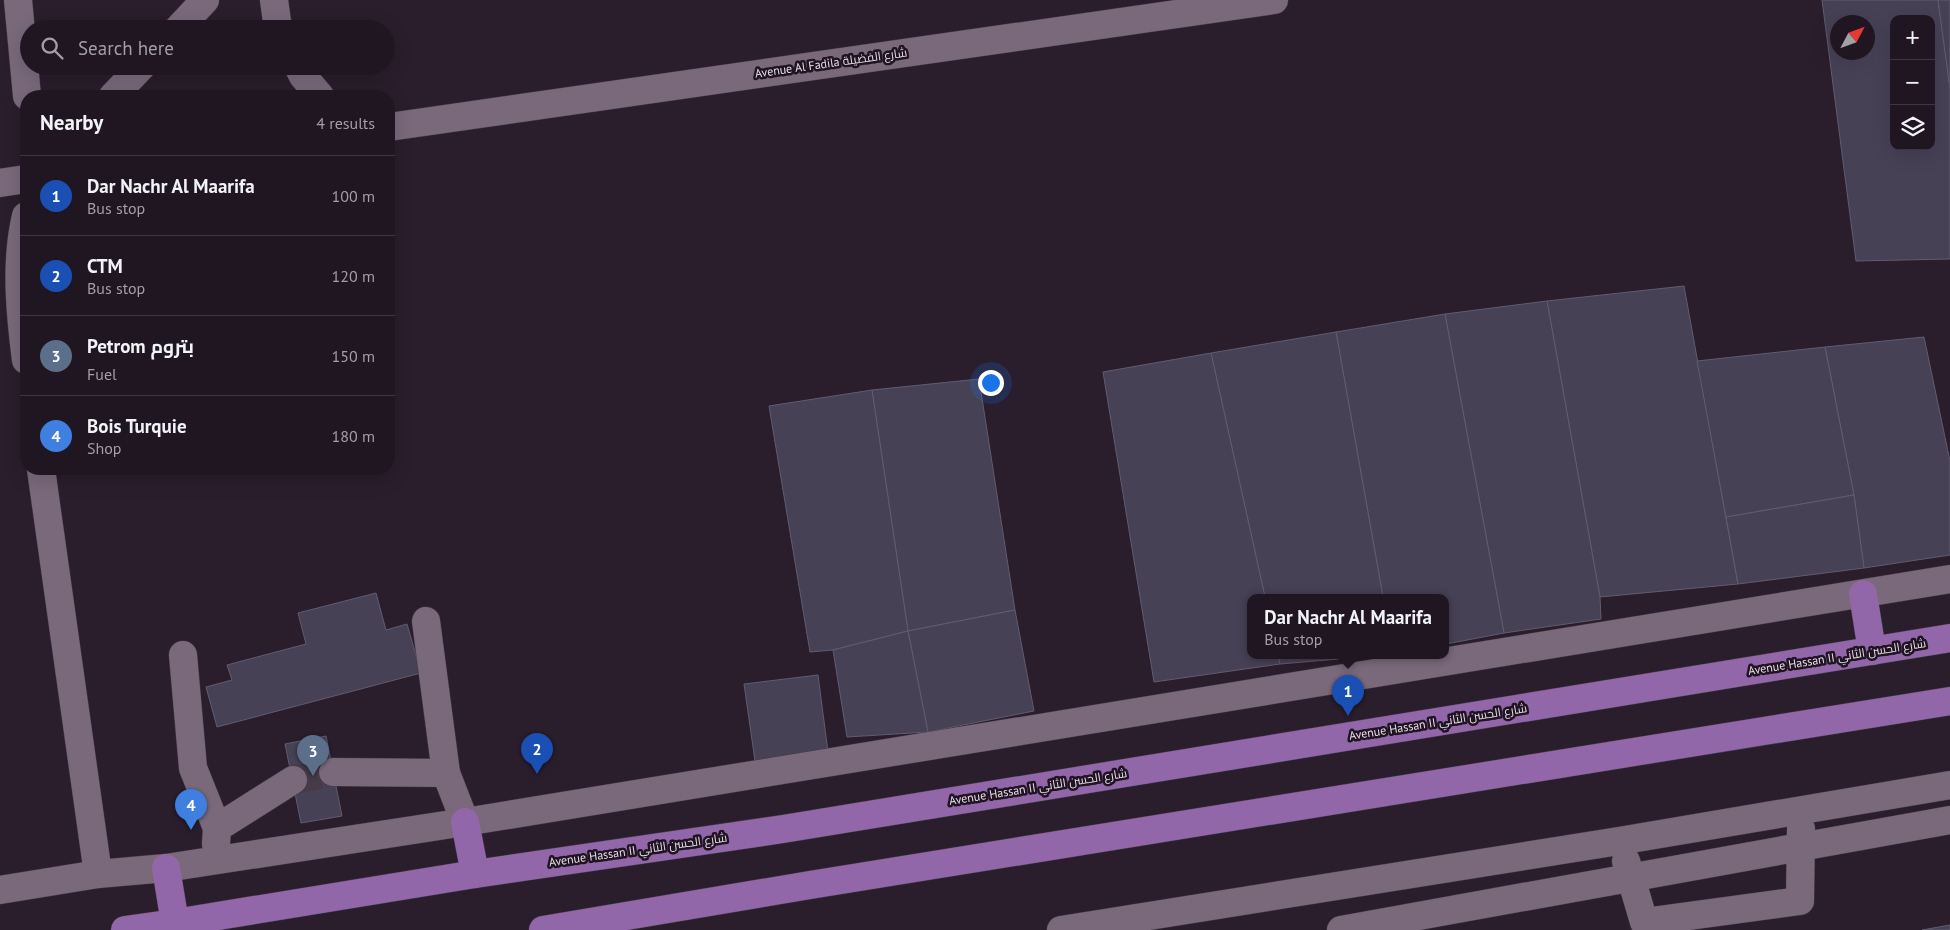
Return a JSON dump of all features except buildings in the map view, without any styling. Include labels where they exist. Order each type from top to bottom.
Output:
[{"type":"main road","points":[[1862,594],[1872,651]]},
{"type":"main road","name":"Avenue Hassan II شارع الحسن الثاني","points":[[125,930],[175,924],[475,874],[802,825],[1950,638]]},
{"type":"main road","points":[[543,930],[810,885],[1950,702]]},
{"type":"main road","points":[[464,822],[475,874]]},
{"type":"main road","points":[[166,868],[175,924]]},
{"type":"street","points":[[18,0],[20,21]]},
{"type":"street","points":[[186,20],[205,0]]},
{"type":"street","points":[[274,0],[277,20]]},
{"type":"street","name":"Avenue Al Fadila شارع الفضيلة","points":[[395,126],[1274,0]]},
{"type":"street","points":[[25,75],[26,90]]},
{"type":"street","points":[[119,90],[133,75]]},
{"type":"street","points":[[302,75],[315,90]]},
{"type":"street","points":[[0,183],[20,180]]},
{"type":"street","points":[[42,475],[98,874]]},
{"type":"street","points":[[0,890],[98,874],[166,868],[215,861],[464,822],[1950,579]]},
{"type":"street","points":[[426,621],[446,773],[464,822]]},
{"type":"street","points":[[183,655],[193,768],[217,828],[215,861]]},
{"type":"street","points":[[333,772],[446,773]]},
{"type":"street","points":[[217,828],[293,780]]},
{"type":"street","points":[[1061,930],[1619,841],[1950,785]]},
{"type":"street","points":[[1619,841],[1644,922],[1800,901],[1802,810]]},
{"type":"street","points":[[1341,930],[1950,820]]},
{"type":"tunnel","points":[[293,780],[333,772]]},
{"type":"place","name":"Dar Nachr Al Maarifa","points":[[1348,716]]},
{"type":"place","name":"CTM","points":[[537,774]]},
{"type":"place","name":"Petrom بتروم","points":[[313,776]]},
{"type":"place","name":"Bois Turquie","points":[[191,830]]}]
